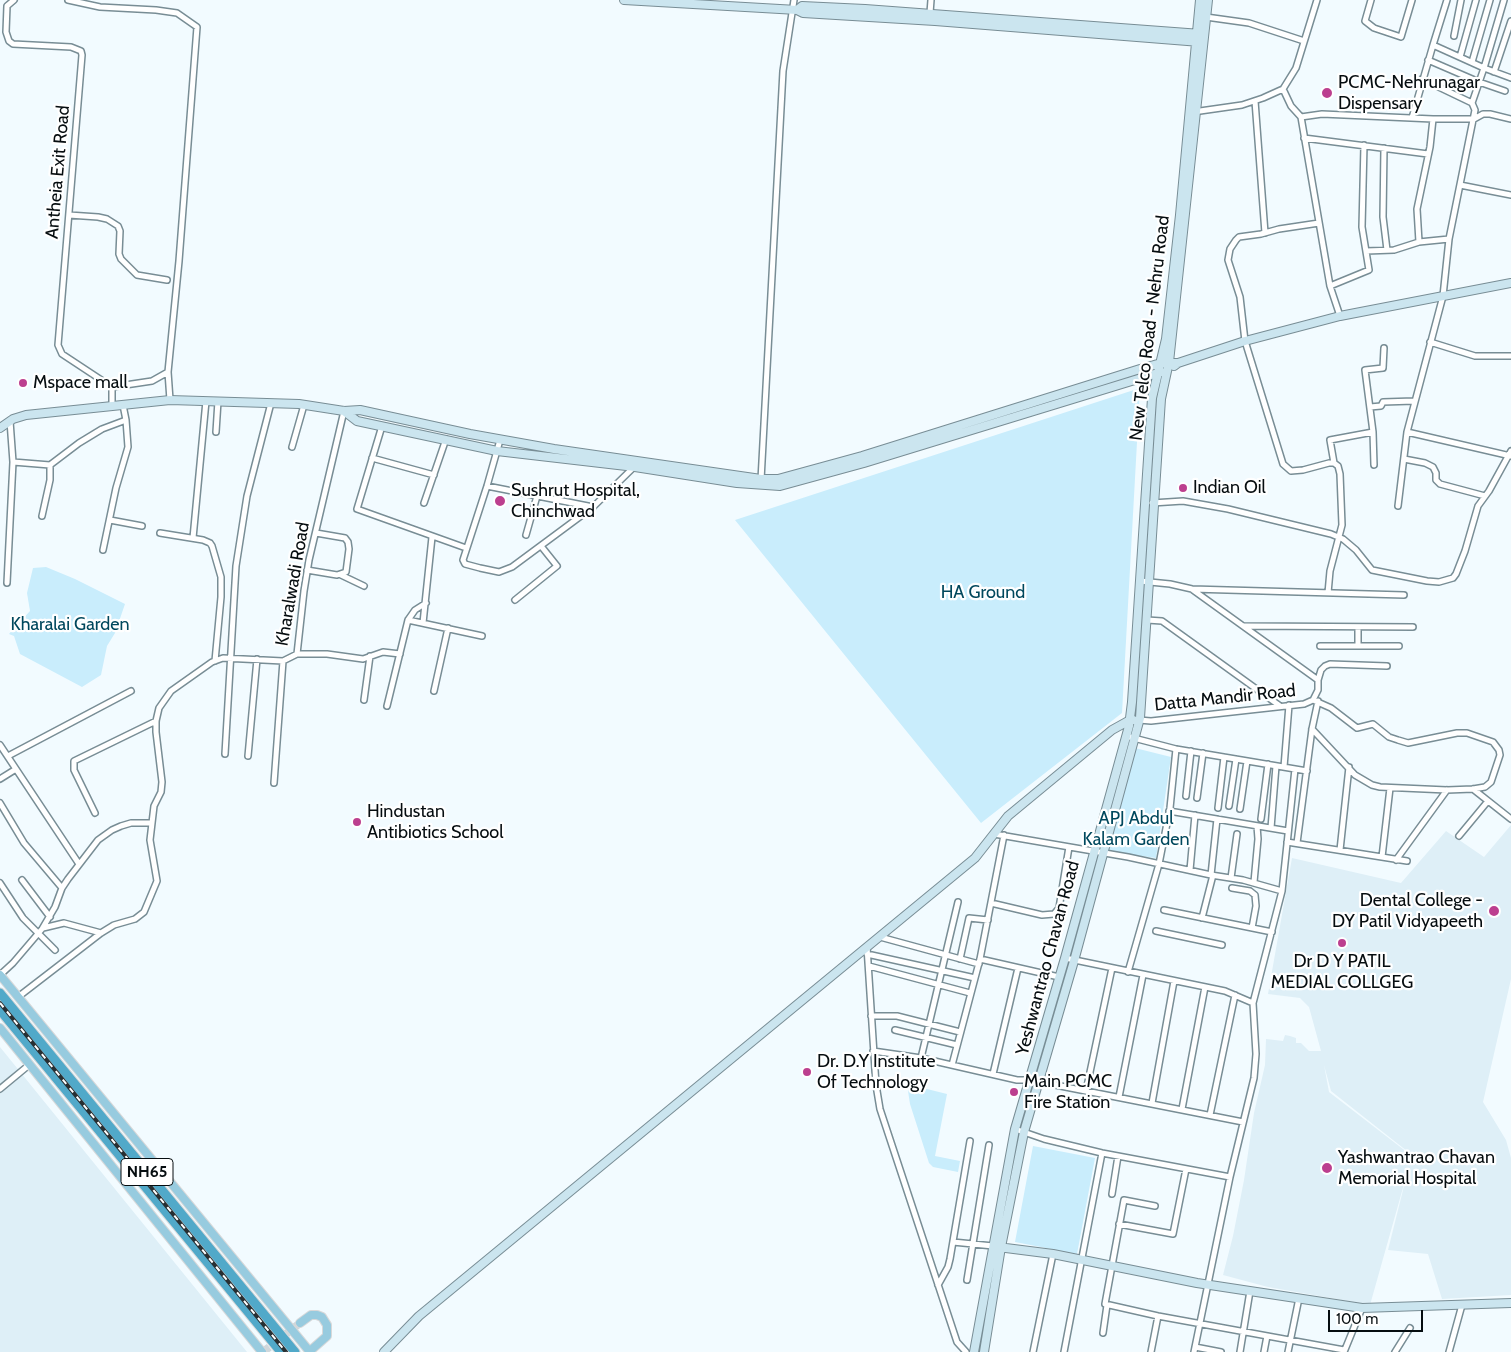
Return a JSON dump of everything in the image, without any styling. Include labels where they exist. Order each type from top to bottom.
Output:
[{"type":"highway","name":"NH65","points":[[0,993],[295,1352]]},
{"type":"highway","name":"NH65","points":[[0,1010],[281,1352]]},
{"type":"main road","points":[[0,975],[310,1352],[327,1336],[328,1325],[322,1317],[317,1315],[311,1315],[300,1322]]},
{"type":"main road","points":[[0,1028],[262,1352]]},
{"type":"street","name":"Antheia Exit Road","points":[[14,0],[7,6],[6,32],[9,42],[13,44],[71,47],[81,50],[58,345],[62,354],[112,386]]},
{"type":"street","points":[[68,0],[100,7],[177,13],[197,27],[179,261],[168,372],[170,400]]},
{"type":"street","points":[[624,0],[740,4],[795,10],[802,6],[1200,38]]},
{"type":"street","points":[[761,482],[783,71],[795,10],[794,0]]},
{"type":"street","points":[[931,0],[933,16]]},
{"type":"street","name":"New Telco Road - Nehru Road","points":[[1130,720],[1152,398],[1166,339],[1200,38],[1200,0]]},
{"type":"street","name":"New Telco Road - Nehru Road","points":[[1200,38],[1206,18],[1208,0]]},
{"type":"street","points":[[1192,112],[1230,107],[1255,101],[1283,89],[1296,68],[1316,0]]},
{"type":"street","points":[[1371,0],[1365,21],[1374,28],[1401,37],[1412,0]]},
{"type":"street","points":[[1412,118],[1422,79],[1447,0]]},
{"type":"street","points":[[1454,36],[1461,0]]},
{"type":"street","points":[[1460,57],[1476,0]]},
{"type":"street","points":[[1472,62],[1490,0]]},
{"type":"street","points":[[1472,103],[1504,0]]},
{"type":"street","points":[[1206,18],[1249,23],[1304,41]]},
{"type":"street","points":[[1494,72],[1511,21]]},
{"type":"street","points":[[1503,43],[1511,45]]},
{"type":"street","points":[[1433,45],[1511,78]]},
{"type":"street","points":[[1428,60],[1505,91]]},
{"type":"street","points":[[1398,506],[1407,432],[1443,296],[1449,239],[1475,107],[1472,103],[1422,79]]},
{"type":"street","points":[[1283,89],[1291,106],[1301,117],[1330,286],[1340,316]]},
{"type":"street","points":[[1255,101],[1265,233]]},
{"type":"street","name":"New Telco Road - Nehru Road","points":[[1139,720],[1150,582],[1161,399],[1172,365],[1192,112]]},
{"type":"street","points":[[1301,117],[1322,114],[1433,120],[1474,119],[1483,114],[1511,119]]},
{"type":"street","points":[[1419,242],[1417,209],[1433,120]]},
{"type":"street","points":[[1304,138],[1428,154]]},
{"type":"street","points":[[1330,286],[1369,270],[1362,213],[1364,145]]},
{"type":"street","points":[[1384,148],[1383,217],[1387,250]]},
{"type":"street","points":[[1460,185],[1511,195]]},
{"type":"street","points":[[69,215],[107,219],[118,226],[120,231],[119,254],[121,259],[137,275],[167,280]]},
{"type":"street","points":[[1319,223],[1239,238],[1228,255],[1228,260],[1240,297],[1246,341],[1283,464],[1291,471],[1334,463]]},
{"type":"street","points":[[1366,251],[1387,250],[1419,242],[1449,239]]},
{"type":"street","points":[[0,428],[10,421],[26,415],[170,400],[304,405],[344,411],[360,410],[500,440],[635,464],[780,486],[864,464],[1157,373],[1172,365],[1246,341],[1340,316],[1511,283]]},
{"type":"street","points":[[1430,342],[1475,356],[1511,356]]},
{"type":"street","points":[[1374,465],[1373,432],[1365,370],[1383,368],[1384,348]]},
{"type":"street","points":[[761,482],[862,456],[1161,364],[1172,365]]},
{"type":"street","points":[[112,406],[112,386],[152,380],[168,372]]},
{"type":"street","points":[[193,538],[206,401]]},
{"type":"street","points":[[216,432],[218,401]]},
{"type":"street","points":[[1370,406],[1382,406],[1384,402],[1414,401]]},
{"type":"street","points":[[225,754],[234,588],[242,523],[271,403]]},
{"type":"street","points":[[103,550],[116,488],[128,448],[123,405]]},
{"type":"street","points":[[292,447],[304,405]]},
{"type":"street","points":[[344,411],[357,421],[497,451],[635,464]]},
{"type":"street","name":"Kharalwadi Road","points":[[18,997],[101,933],[114,925],[135,919],[144,912],[157,881],[150,840],[154,806],[161,792],[162,782],[156,721],[159,708],[171,691],[215,661],[223,658],[283,661],[297,654],[308,570],[344,411]]},
{"type":"street","points":[[13,462],[50,465],[102,429],[126,420]]},
{"type":"street","points":[[7,583],[13,462],[10,421]]},
{"type":"street","points":[[382,426],[357,509],[466,548]]},
{"type":"street","points":[[1328,593],[1330,572],[1342,525],[1340,474],[1338,466],[1334,463],[1330,440],[1373,432]]},
{"type":"street","points":[[1145,502],[1183,502],[1228,509],[1331,534],[1356,550],[1372,570],[1427,581],[1448,580],[1456,574],[1478,506],[1510,454],[1407,432]]},
{"type":"street","points":[[424,503],[446,439]]},
{"type":"street","points":[[500,440],[463,560],[465,564],[499,572],[508,569],[593,508],[635,464]]},
{"type":"street","points":[[372,458],[434,475]]},
{"type":"street","points":[[1404,458],[1433,467],[1436,473],[1436,480],[1440,484],[1485,496]]},
{"type":"street","points":[[42,516],[50,480],[50,465]]},
{"type":"street","points":[[487,486],[593,508]]},
{"type":"street","points":[[526,535],[536,496]]},
{"type":"street","points":[[110,520],[142,526]]},
{"type":"street","points":[[160,533],[193,538],[210,543],[220,570],[221,596],[215,661]]},
{"type":"street","points":[[316,533],[345,538],[348,542],[346,572],[341,575]]},
{"type":"street","points":[[423,623],[432,537]]},
{"type":"street","points":[[515,600],[557,566],[541,546]]},
{"type":"street","points":[[308,570],[341,575],[364,586]]},
{"type":"street","points":[[1140,581],[1170,584],[1192,589],[1404,596]]},
{"type":"street","points":[[1192,589],[1318,680]]},
{"type":"street","points":[[387,706],[408,620],[415,610],[426,603]]},
{"type":"street","points":[[408,620],[482,636]]},
{"type":"street","points":[[1147,620],[1162,621],[1280,706]]},
{"type":"street","points":[[1244,626],[1412,627]]},
{"type":"street","points":[[1358,627],[1358,646]]},
{"type":"street","points":[[434,691],[448,628]]},
{"type":"street","points":[[1320,646],[1399,646]]},
{"type":"street","points":[[297,654],[327,654],[363,659],[383,652],[400,654]]},
{"type":"street","points":[[364,700],[370,656]]},
{"type":"street","points":[[248,756],[257,659]]},
{"type":"street","points":[[274,783],[283,661]]},
{"type":"street","points":[[1297,843],[1315,700],[1321,670],[1330,664],[1387,666]]},
{"type":"street","points":[[8,756],[131,691]]},
{"type":"street","points":[[1312,730],[1355,775],[1372,785],[1390,788],[1447,790],[1485,787],[1491,782],[1500,755],[1500,750],[1493,742],[1467,733],[1457,733],[1408,743],[1389,737],[1372,724],[1357,728],[1331,708],[1315,700]]},
{"type":"street","name":"Datta Mandir Road","points":[[1139,720],[1151,721],[1304,704],[1315,700]]},
{"type":"street","points":[[1284,767],[1289,705]]},
{"type":"street","points":[[384,1352],[419,1316],[867,951],[974,858],[1008,816],[1108,733],[1130,720],[1139,720]]},
{"type":"street","name":"Yeshwantrao Chavan Road","points":[[974,1352],[1015,1129],[1065,958],[1130,720]]},
{"type":"street","name":"Yeshwantrao Chavan Road","points":[[984,1352],[1001,1247],[1024,1132],[1074,961],[1139,720]]},
{"type":"street","points":[[95,813],[74,770],[74,761],[156,721]]},
{"type":"street","points":[[1126,736],[1191,751],[1307,771]]},
{"type":"street","points":[[0,745],[80,864]]},
{"type":"street","points":[[1128,972],[1159,864],[1169,811],[1176,748]]},
{"type":"street","points":[[1186,796],[1191,751]]},
{"type":"street","points":[[1197,798],[1203,753]]},
{"type":"street","points":[[1218,808],[1224,757]]},
{"type":"street","points":[[1229,806],[1236,759]]},
{"type":"street","points":[[1240,810],[1247,761]]},
{"type":"street","points":[[1261,819],[1268,764]]},
{"type":"street","points":[[1271,828],[1276,766]]},
{"type":"street","points":[[1340,850],[1349,767]]},
{"type":"street","points":[[0,779],[16,769]]},
{"type":"street","points":[[1222,1352],[1195,1350],[1230,1177],[1256,1066],[1253,1003],[1282,891],[1295,769]]},
{"type":"street","points":[[1382,857],[1390,788]]},
{"type":"street","points":[[1473,789],[1511,819]]},
{"type":"street","points":[[1396,860],[1447,790]]},
{"type":"street","points":[[1459,836],[1488,801]]},
{"type":"street","points":[[0,803],[24,843],[62,888]]},
{"type":"street","points":[[1169,811],[1288,830]]},
{"type":"street","points":[[1190,870],[1195,815]]},
{"type":"street","points":[[1202,918],[1212,875],[1217,819]]},
{"type":"street","points":[[0,975],[18,959],[40,931],[50,917],[62,888],[98,840],[112,830],[131,824],[152,823]]},
{"type":"street","points":[[1254,882],[1258,839],[1257,826]]},
{"type":"street","points":[[993,834],[1254,882],[1282,891]]},
{"type":"street","points":[[1231,878],[1236,834]]},
{"type":"street","points":[[952,1065],[979,962],[1004,835]]},
{"type":"street","points":[[1286,842],[1407,861]]},
{"type":"street","points":[[991,903],[1042,915],[1054,914],[1059,908],[1069,847]]},
{"type":"street","points":[[22,880],[50,917]]},
{"type":"street","points":[[0,883],[23,918],[40,931],[55,950]]},
{"type":"street","points":[[1232,888],[1250,891],[1255,895],[1256,906],[1252,928]]},
{"type":"street","points":[[920,1058],[958,902]]},
{"type":"street","points":[[1164,910],[1272,932]]},
{"type":"street","points":[[960,959],[969,918],[988,920]]},
{"type":"street","points":[[40,931],[64,923],[101,933]]},
{"type":"street","points":[[1156,931],[1222,944]]},
{"type":"street","points":[[880,938],[960,959],[1018,968],[1059,977]]},
{"type":"street","points":[[867,951],[873,1051],[880,1109],[957,1342],[966,1352]]},
{"type":"street","points":[[867,951],[975,978]]},
{"type":"street","points":[[1065,958],[1205,987],[1235,995],[1253,1003]]},
{"type":"street","points":[[869,966],[970,993]]},
{"type":"street","points":[[993,1074],[1018,968]]},
{"type":"street","points":[[1086,1091],[1112,968]]},
{"type":"street","points":[[1119,1097],[1143,974]]},
{"type":"street","points":[[1152,1103],[1174,981]]},
{"type":"street","points":[[1182,1109],[1205,987]]},
{"type":"street","points":[[1210,1115],[1235,995]]},
{"type":"street","points":[[871,1016],[897,1016],[960,1032]]},
{"type":"street","points":[[895,1030],[957,1045]]},
{"type":"street","points":[[873,1051],[897,1053],[1017,1080],[1030,1080],[1243,1122]]},
{"type":"street","points":[[0,1089],[29,1065]]},
{"type":"street","points":[[1015,1129],[1102,1153],[1230,1177]]},
{"type":"street","points":[[938,1285],[948,1266],[970,1141]]},
{"type":"street","points":[[967,1280],[989,1145]]},
{"type":"street","points":[[1064,1352],[1102,1153]]},
{"type":"street","points":[[1112,1194],[1118,1156]]},
{"type":"street","points":[[1119,1224],[1173,1234],[1186,1169]]},
{"type":"street","points":[[1156,1206],[1124,1200],[1110,1267],[1105,1304],[1158,1316],[1344,1351],[1362,1308]]},
{"type":"street","points":[[953,1242],[1053,1254],[1082,1262],[1197,1284],[1208,1284],[1362,1308],[1511,1304]]},
{"type":"street","points":[[1034,1352],[1053,1254]]},
{"type":"street","points":[[1240,1352],[1250,1291]]},
{"type":"street","points":[[1288,1352],[1300,1298]]},
{"type":"street","points":[[1103,1333],[1108,1305]]},
{"type":"street","points":[[1449,1352],[1462,1305]]},
{"type":"street","points":[[1151,1352],[1158,1316]]},
{"type":"street","points":[[1395,1352],[1410,1328]]},
{"type":"street","points":[[1264,1352],[1267,1336]]},
{"type":"shaded area","points":[[1511,825],[1511,979],[1483,1102],[1506,1140],[1511,1158],[1511,1295],[1442,1299],[1428,1254],[1388,1250],[1408,1170],[1370,1305],[1268,1287],[1223,1275],[1233,1236],[1254,1113],[1265,1065],[1266,1039],[1283,1041],[1285,1035],[1290,1036],[1296,1038],[1296,1043],[1301,1043],[1309,1051],[1321,1051],[1309,1007],[1300,998],[1268,994],[1292,858],[1401,883],[1446,831],[1484,857]],"holes":[[[1324,1065],[1331,1091],[1412,1155],[1412,1156],[1329,1092]]]},
{"type":"shaded area","points":[[0,1047],[247,1352],[0,1352]]},
{"type":"green space","name":"HA Ground","points":[[1140,388],[1122,713],[981,823],[735,520]]},
{"type":"green space","name":"Kharalai Garden","points":[[46,567],[125,604],[115,633],[107,646],[101,675],[82,687],[20,654],[14,636],[9,634],[30,611],[27,593],[33,568]]},
{"type":"green space","name":"APJ Abdul Kalam Garden","points":[[1135,748],[1171,757],[1156,858],[1105,851]]},
{"type":"green space","points":[[907,1084],[947,1094],[935,1156],[960,1161],[958,1172],[933,1167],[929,1163],[910,1104]]},
{"type":"green space","points":[[1033,1146],[1095,1158],[1077,1254],[1015,1242]]},
{"type":"tunnel","points":[[263,1352],[300,1323]]},
{"type":"railway","points":[[0,1003],[286,1352]]},
{"type":"place","name":"PCMC-Nehrunagar Dispensary","points":[[1327,93]]},
{"type":"place","name":"Mspace mall","points":[[23,383]]},
{"type":"place","name":"Indian Oil","points":[[1183,488]]},
{"type":"place","name":"Sushrut Hospital, Chinchwad","points":[[500,501]]},
{"type":"place","name":"Hindustan Antibiotics School","points":[[357,822]]},
{"type":"place","name":"Dental College - DY Patil Vidyapeeth","points":[[1494,911]]},
{"type":"place","name":"Dr D Y PATIL MEDIAL COLLGEG","points":[[1342,943]]},
{"type":"place","name":"Dr. D.Y Institute Of Technology","points":[[807,1072]]},
{"type":"place","name":"Main PCMC Fire Station","points":[[1014,1092]]},
{"type":"place","name":"Yashwantrao Chavan Memorial Hospital","points":[[1327,1168]]}]
